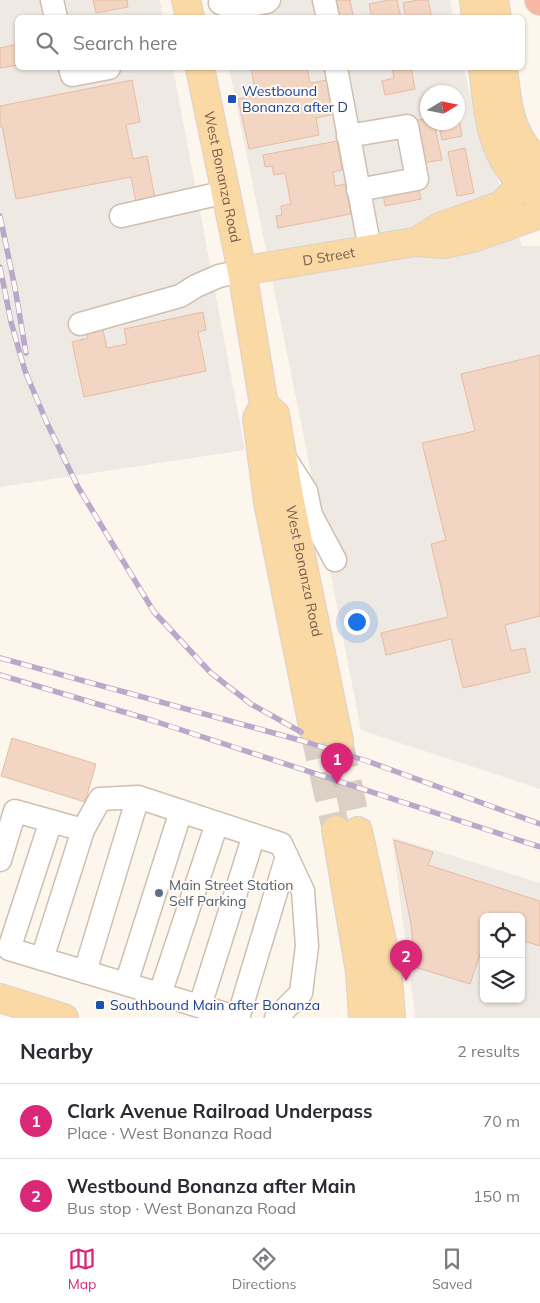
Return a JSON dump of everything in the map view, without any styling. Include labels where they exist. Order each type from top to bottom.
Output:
[{"type":"main road","points":[[474,0],[476,15]]},
{"type":"main road","points":[[494,0],[496,15]]},
{"type":"main road","name":"West Bonanza Road","points":[[200,70],[242,271],[264,405],[257,418],[268,502],[314,730]]},
{"type":"main road","points":[[482,70],[490,122],[503,161],[511,174],[535,190]]},
{"type":"main road","points":[[503,70],[511,121],[522,144],[540,163]]},
{"type":"main road","name":"D Street","points":[[414,242],[440,227],[502,205],[511,195],[535,190]]},
{"type":"main road","name":"D Street","points":[[242,271],[414,242],[444,244],[476,237],[540,214]]},
{"type":"main road","name":"West Bonanza Road","points":[[264,405],[275,414],[294,522],[339,741]]},
{"type":"main road","points":[[364,1018],[347,831],[386,965],[391,1018]]},
{"type":"main road","points":[[346,1018],[353,1002],[360,972]]},
{"type":"main road","points":[[0,998],[64,1018]]},
{"type":"lane","points":[[52,0],[55,15]]},
{"type":"lane","points":[[188,9],[222,2],[234,8],[269,0]]},
{"type":"lane","points":[[324,0],[327,15]]},
{"type":"lane","points":[[71,70],[72,75],[98,70]]},
{"type":"lane","points":[[336,70],[370,248]]},
{"type":"lane","points":[[348,136],[407,126],[417,179],[358,190]]},
{"type":"lane","points":[[121,216],[226,192]]},
{"type":"lane","points":[[80,324],[180,296],[196,286],[219,276],[242,271]]},
{"type":"lane","points":[[282,452],[306,491],[311,515],[334,560]]},
{"type":"lane","points":[[85,972],[138,797]]},
{"type":"lane","points":[[42,959],[83,830],[100,799],[138,797],[282,844],[303,891],[307,946],[301,993],[276,1018]]},
{"type":"lane","points":[[0,860],[8,809],[83,830]]},
{"type":"lane","points":[[126,984],[181,811]]},
{"type":"lane","points":[[51,821],[9,949],[239,1018],[287,856]]},
{"type":"lane","points":[[160,994],[217,823]]},
{"type":"lane","points":[[200,1006],[254,835]]},
{"type":"shaded area","points":[[0,0],[160,0],[163,15],[15,15],[15,70],[173,70],[245,450],[0,487]]},
{"type":"shaded area","points":[[215,0],[450,0],[453,15],[218,15]]},
{"type":"shaded area","points":[[229,70],[464,70],[475,117],[522,246],[540,246],[540,789],[361,730]]},
{"type":"shaded area","points":[[392,837],[540,883],[540,1018],[414,1018]]},
{"type":"building","points":[[93,0],[127,0],[128,7],[96,13]]},
{"type":"building","points":[[335,0],[350,0],[353,15],[338,15]]},
{"type":"building","points":[[397,0],[400,15],[371,15],[369,4]]},
{"type":"building","points":[[428,0],[431,15],[405,15],[403,3]]},
{"type":"building","points":[[15,45],[15,66],[0,68],[0,48]]},
{"type":"building","points":[[251,70],[307,70],[310,83],[328,80],[334,114],[316,118],[319,135],[249,149],[238,99],[256,95]]},
{"type":"building","points":[[392,70],[411,70],[415,89],[385,95],[382,81],[394,78]]},
{"type":"building","points":[[132,80],[140,122],[126,125],[133,159],[147,156],[155,199],[136,202],[131,177],[16,199],[2,126],[0,127],[0,106]]},
{"type":"building","points":[[420,120],[420,130],[436,130],[442,160],[422,163],[414,121]]},
{"type":"building","points":[[440,130],[461,130],[462,136],[442,140]]},
{"type":"building","points":[[337,141],[342,170],[333,172],[335,186],[345,184],[351,214],[278,228],[276,216],[282,215],[281,206],[291,204],[285,173],[274,175],[272,166],[265,167],[263,155]]},
{"type":"building","points":[[465,148],[474,193],[457,196],[448,152]]},
{"type":"building","points":[[418,187],[421,199],[385,206],[383,194]]},
{"type":"building","points":[[203,312],[206,330],[198,332],[206,371],[84,397],[72,342],[88,338],[87,334],[103,330],[107,348],[127,344],[124,329]]},
{"type":"building","points":[[540,355],[540,616],[505,625],[511,651],[525,648],[530,672],[463,688],[451,639],[386,655],[381,633],[448,617],[431,544],[446,540],[422,443],[475,431],[461,374]]},
{"type":"building","points":[[12,738],[96,764],[85,802],[1,776]]},
{"type":"building","points":[[394,840],[433,852],[428,865],[540,901],[540,946],[525,941],[525,913],[480,913],[480,955],[470,984],[415,967],[411,924]]},
{"type":"tunnel","points":[[314,731],[336,830]]},
{"type":"tunnel","points":[[339,741],[358,831]]},
{"type":"railway","points":[[0,216],[26,353]]},
{"type":"railway","points":[[0,267],[11,322],[25,371],[47,423],[78,487],[154,612],[211,673],[251,704],[301,732]]},
{"type":"railway","points":[[0,658],[303,741],[367,761],[540,824]]},
{"type":"railway","points":[[0,675],[154,721],[540,847]]},
{"type":"place","name":"Westbound Bonanza after D","points":[[232,99]]},
{"type":"place","name":"Clark Avenue Railroad Underpass","points":[[337,784]]},
{"type":"place","name":"Main Street Station Self Parking","points":[[159,893]]},
{"type":"place","name":"Westbound Bonanza after Main","points":[[406,981]]},
{"type":"place","name":"Southbound Main after Bonanza","points":[[100,1005]]}]
